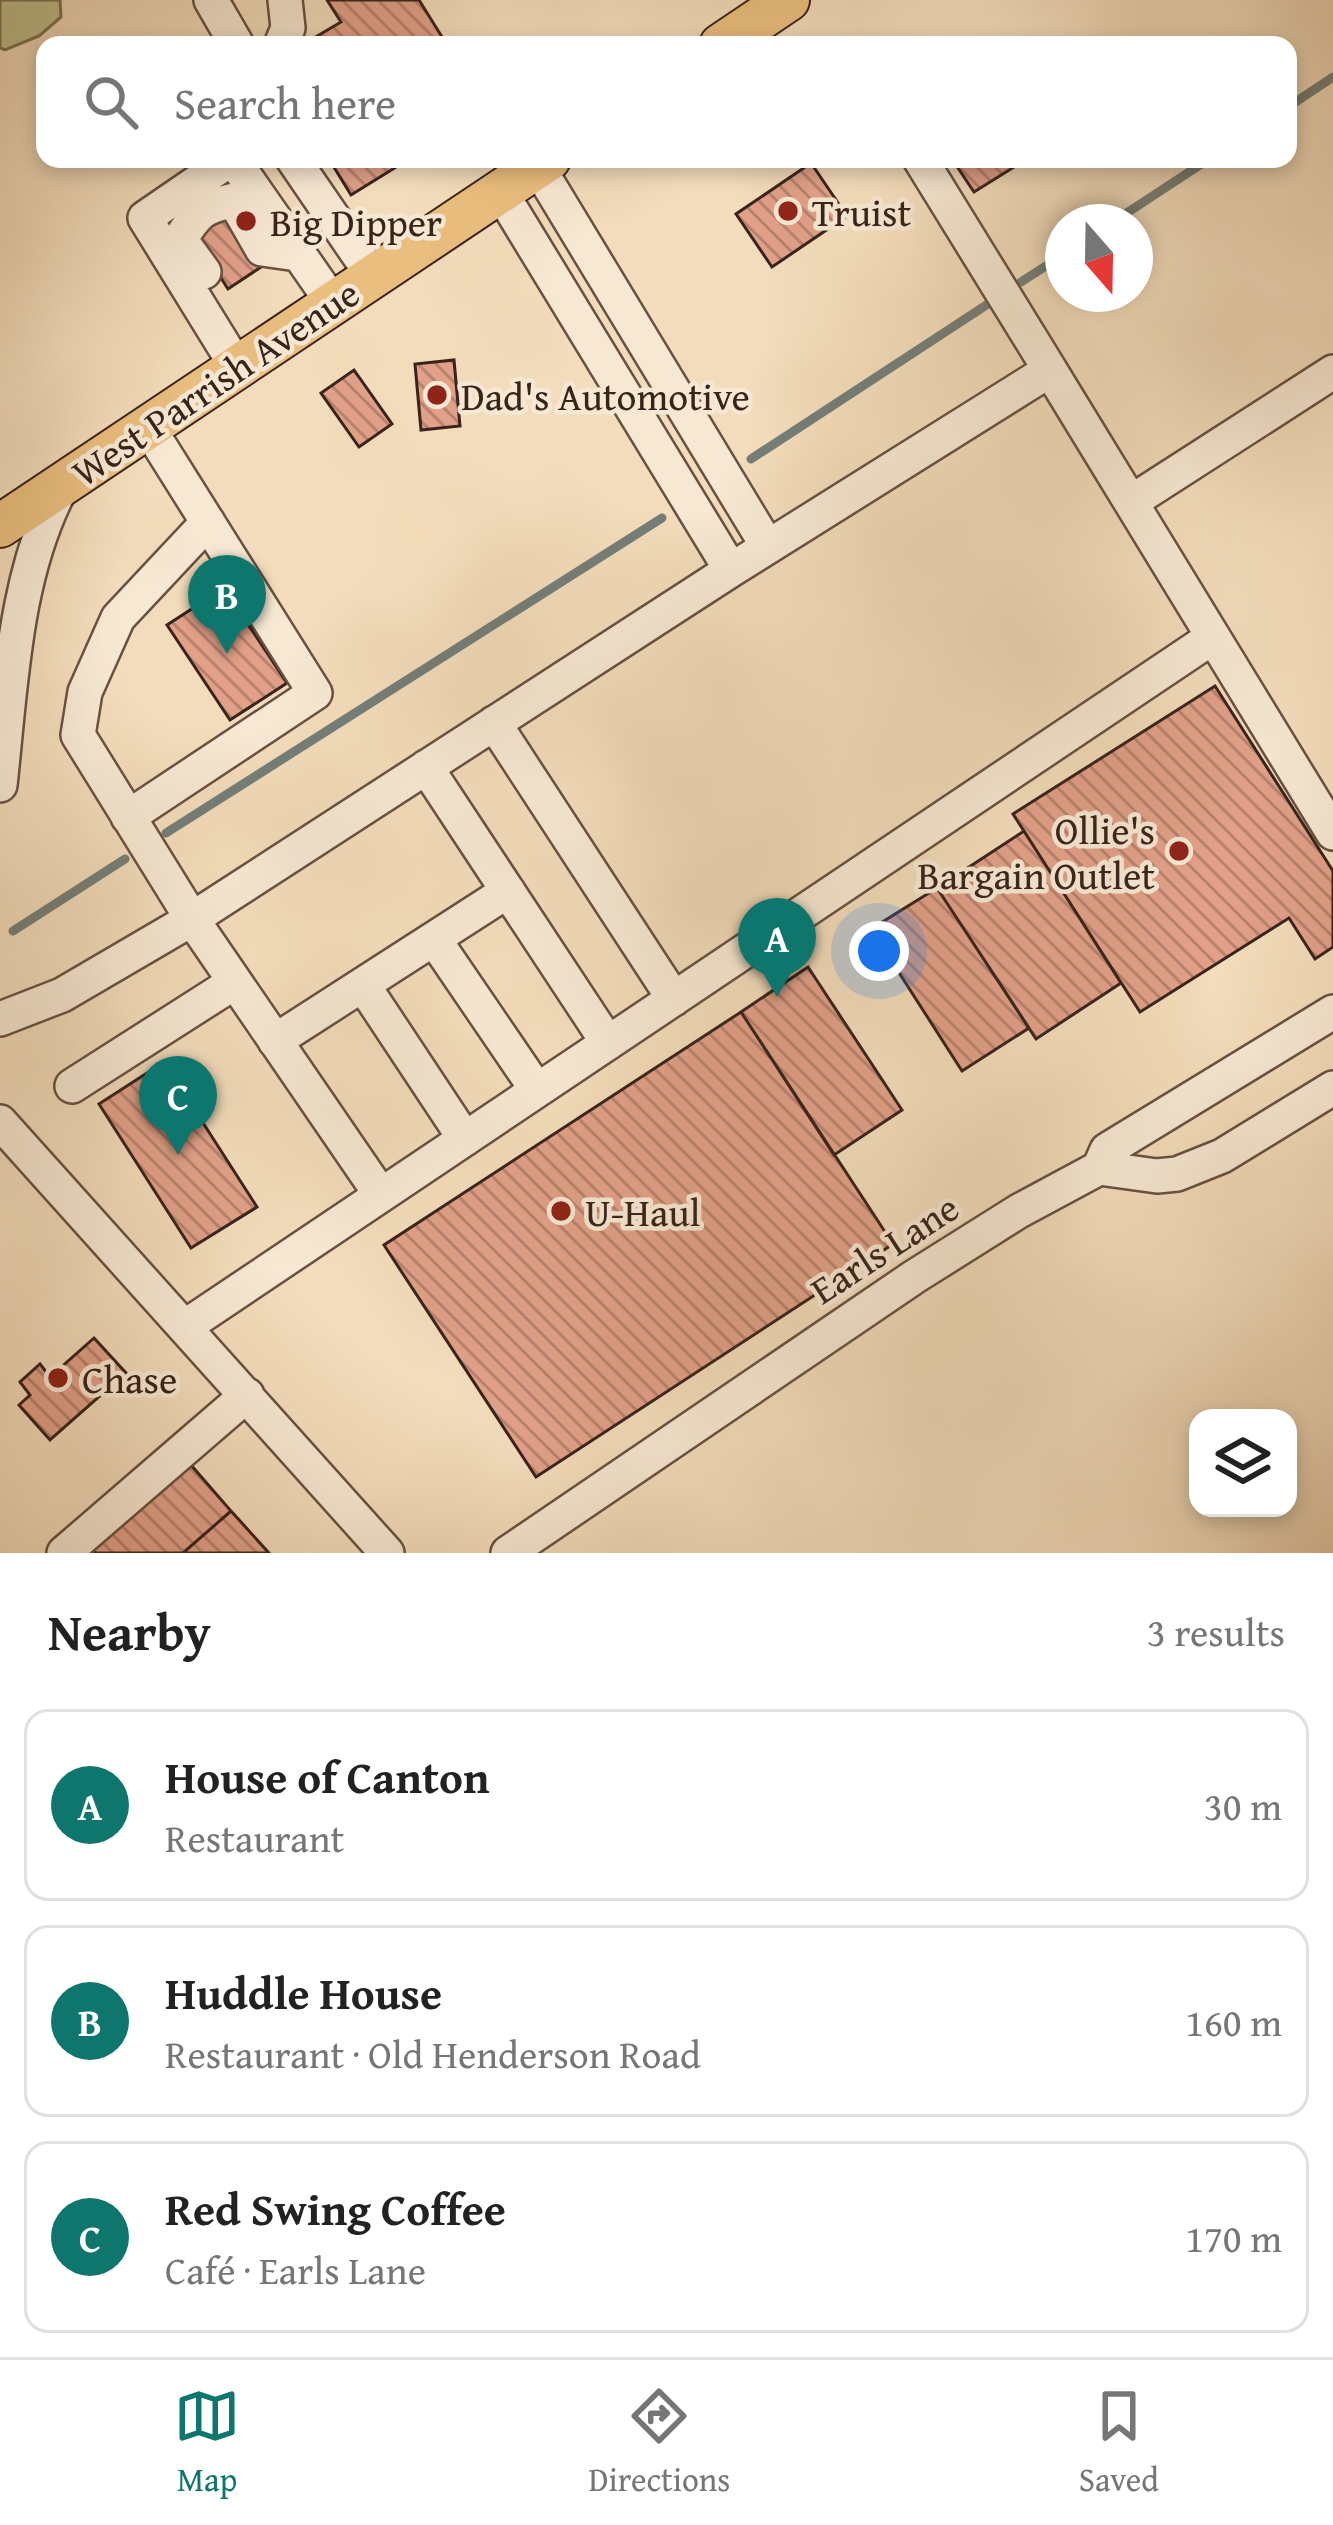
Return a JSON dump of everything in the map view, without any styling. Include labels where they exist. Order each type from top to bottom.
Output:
[{"type":"main road","points":[[734,36],[788,0]]},
{"type":"main road","name":"West Parrish Avenue","points":[[0,526],[536,168]]},
{"type":"street","points":[[211,0],[232,36]]},
{"type":"street","points":[[285,0],[285,36]]},
{"type":"street","points":[[219,168],[146,218],[237,367]]},
{"type":"street","points":[[238,168],[333,303]]},
{"type":"street","points":[[298,168],[374,276]]},
{"type":"street","points":[[547,168],[767,548]]},
{"type":"street","points":[[926,168],[1333,833]]},
{"type":"street","points":[[500,191],[731,570]]},
{"type":"street","points":[[208,315],[215,288],[181,239],[197,214],[234,200],[262,248],[298,254]]},
{"type":"street","points":[[0,1019],[62,995],[191,919],[1050,370]]},
{"type":"street","points":[[1131,502],[1333,373]]},
{"type":"street","points":[[128,817],[315,693],[148,427]]},
{"type":"street","points":[[5,681],[35,554],[64,483]]},
{"type":"street","points":[[208,522],[118,617],[85,692],[78,735],[191,919],[381,1195]]},
{"type":"street","points":[[0,622],[7,642],[0,785]]},
{"type":"street","points":[[185,1326],[1213,637]]},
{"type":"street","points":[[494,723],[674,999]]},
{"type":"street","points":[[427,767],[608,1043]]},
{"type":"street","points":[[275,1041],[508,890]]},
{"type":"street","points":[[434,939],[537,1090]]},
{"type":"street","points":[[72,1086],[235,982]]},
{"type":"street","points":[[363,985],[465,1139]]},
{"type":"street","name":"Earls Lane","points":[[508,1553],[914,1277],[1019,1210],[1099,1168],[1107,1150],[1333,1012]]},
{"type":"street","points":[[1099,1168],[1177,1174],[1222,1156],[1333,1088]]},
{"type":"street","points":[[0,1122],[387,1553]]},
{"type":"street","points":[[64,1553],[247,1395]]},
{"type":"green space","points":[[0,0],[60,0],[61,17],[39,36],[0,48]]},
{"type":"building","points":[[327,0],[419,0],[441,36],[317,36],[341,22]]},
{"type":"building","points":[[334,168],[394,168],[351,195]]},
{"type":"building","points":[[804,168],[814,168],[847,216],[772,267],[736,214]]},
{"type":"building","points":[[958,168],[1013,168],[974,192]]},
{"type":"building","points":[[224,209],[261,267],[228,289],[191,231]]},
{"type":"building","name":"Dad's Automotive","points":[[454,360],[460,426],[421,430],[415,364]]},
{"type":"building","points":[[354,370],[392,424],[359,447],[321,393]]},
{"type":"building","points":[[224,588],[287,683],[230,720],[167,625]]},
{"type":"building","name":"Ollie's Bargain Outlet","points":[[1215,686],[1333,871],[1333,947],[1315,959],[1289,918],[1140,1012],[1013,814]]},
{"type":"building","points":[[1024,831],[1121,983],[1036,1039],[937,888]]},
{"type":"building","points":[[937,888],[1029,1028],[962,1071],[871,929]]},
{"type":"building","points":[[808,967],[902,1110],[834,1155],[741,1012]]},
{"type":"building","points":[[741,1012],[893,1244],[536,1477],[384,1245]]},
{"type":"building","points":[[164,1062],[257,1207],[191,1248],[99,1104]]},
{"type":"building","points":[[94,1338],[126,1373],[50,1440],[19,1405],[30,1395],[20,1382],[40,1364],[50,1377]]},
{"type":"building","points":[[191,1465],[231,1511],[183,1553],[93,1550]]},
{"type":"building","points":[[231,1511],[269,1553],[183,1553]]},
{"type":"waterway","points":[[1297,101],[1333,77]]},
{"type":"waterway","points":[[1140,204],[1195,168]]},
{"type":"waterway","points":[[1021,282],[1045,267]]},
{"type":"waterway","points":[[751,459],[991,302]]},
{"type":"waterway","points":[[166,833],[662,518]]},
{"type":"waterway","points":[[13,931],[125,859]]},
{"type":"place","name":"Truist","points":[[788,211]]},
{"type":"place","name":"Big Dipper","points":[[246,221]]},
{"type":"place","name":"Dad's Automotive","points":[[437,395]]},
{"type":"place","name":"Huddle House","points":[[227,654]]},
{"type":"place","name":"Ollie's Bargain Outlet","points":[[1179,851]]},
{"type":"place","name":"House of Canton","points":[[777,997]]},
{"type":"place","name":"Red Swing Coffee","points":[[178,1155]]},
{"type":"place","name":"U-Haul","points":[[561,1211]]},
{"type":"place","name":"Chase","points":[[58,1378]]}]
